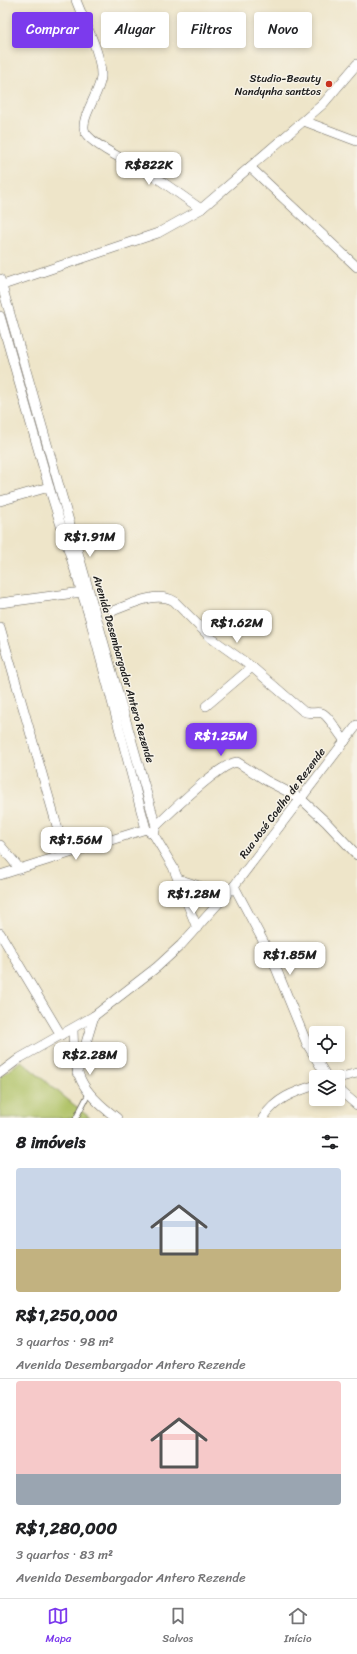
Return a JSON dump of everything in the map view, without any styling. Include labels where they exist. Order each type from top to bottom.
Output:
[{"type":"street","points":[[76,0],[98,57],[100,67],[99,85],[85,121],[84,128],[89,137],[153,176],[201,209]]},
{"type":"street","points":[[1,283],[158,233],[201,209],[304,121],[334,92],[357,64]]},
{"type":"street","points":[[304,121],[357,141]]},
{"type":"street","points":[[250,167],[357,267]]},
{"type":"street","name":"Avenida Desembargador Antero Rezende","points":[[1,283],[42,425],[70,537],[125,734],[146,829],[155,831]]},
{"type":"street","name":"Avenida Desembargador Antero Rezende","points":[[0,316],[3,338],[49,487],[70,537]]},
{"type":"street","points":[[3,338],[16,334]]},
{"type":"street","points":[[32,428],[42,425]]},
{"type":"street","points":[[0,501],[49,487]]},
{"type":"street","name":"Avenida Desembargador Antero Rezende","points":[[79,569],[82,592],[155,831],[178,879],[197,928]]},
{"type":"street","points":[[0,603],[82,592]]},
{"type":"street","points":[[113,611],[148,599],[162,596],[168,598],[179,605],[211,638],[252,667],[303,711],[311,714],[320,712],[328,716],[335,730],[350,738]]},
{"type":"street","points":[[0,627],[65,854]]},
{"type":"street","points":[[206,706],[252,667]]},
{"type":"street","name":"Rua José Coelho de Rezende","points":[[0,1073],[20,1058],[94,1016],[157,967],[197,928],[234,886],[300,798],[350,738],[357,725]]},
{"type":"street","points":[[155,831],[205,782],[232,763],[237,762],[244,765],[267,781],[300,798],[326,822],[357,855]]},
{"type":"street","points":[[0,875],[146,829]]},
{"type":"street","points":[[0,845],[20,869]]},
{"type":"street","points":[[178,879],[226,895]]},
{"type":"street","points":[[234,886],[270,956],[307,1044],[323,1070]]},
{"type":"street","points":[[0,933],[61,1035]]},
{"type":"street","points":[[77,1074],[94,1016]]},
{"type":"street","points":[[73,1029],[74,1060],[77,1074],[89,1093],[117,1118]]},
{"type":"street","points":[[345,1076],[357,1073]]},
{"type":"street","points":[[263,1118],[269,1108],[280,1099],[292,1092],[309,1087]]},
{"type":"street","points":[[345,1095],[357,1105]]},
{"type":"lane","points":[[76,1118],[89,1093]]},
{"type":"green space","points":[[21,1061],[90,1118],[0,1118],[0,1077]]},
{"type":"place","name":"Studio-Beauty Nandynha santtos","points":[[329,84]]}]
